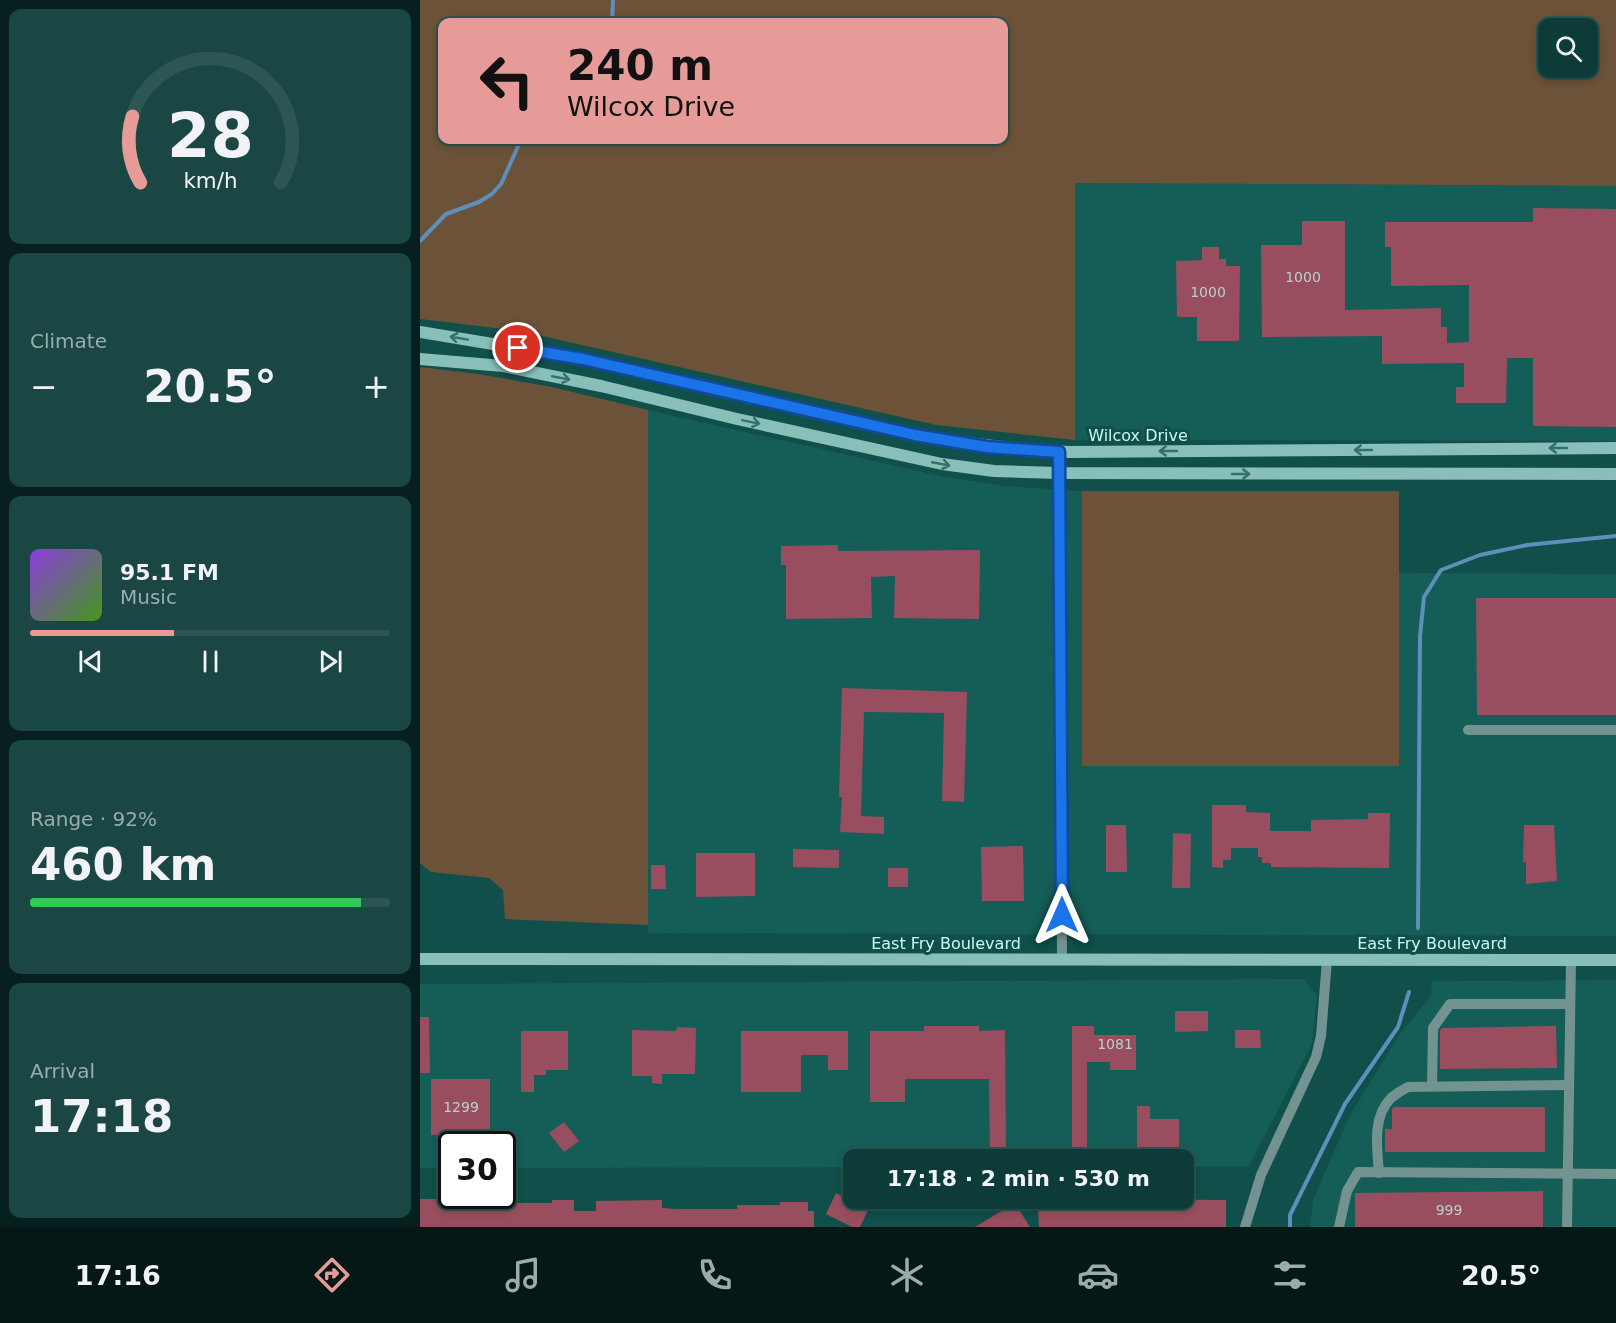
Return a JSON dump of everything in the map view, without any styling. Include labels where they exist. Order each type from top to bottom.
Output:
[{"type":"street","name":"Wilcox Drive","points":[[420,332],[583,359],[915,435],[976,446],[1059,452],[1616,448]]},
{"type":"street","points":[[420,359],[503,366],[942,464],[994,471],[1616,474]]},
{"type":"street","points":[[1059,452],[1062,960]]},
{"type":"street","points":[[1468,730],[1616,730]]},
{"type":"street","name":"East Fry Boulevard","points":[[420,959],[1616,960]]},
{"type":"street","points":[[1245,1227],[1261,1174],[1316,1057],[1321,1036],[1327,960]]},
{"type":"street","points":[[1567,1227],[1571,960]]},
{"type":"street","points":[[1432,1086],[1433,1028],[1450,1004],[1570,1004]]},
{"type":"street","points":[[1379,1173],[1376,1142],[1378,1120],[1390,1099],[1408,1087],[1568,1085]]},
{"type":"street","points":[[1339,1227],[1347,1191],[1358,1172],[1616,1174]]},
{"type":"shaded area","points":[[420,0],[1616,0],[1616,186],[1075,183],[1075,440],[936,425],[520,331],[420,319]]},
{"type":"shaded area","points":[[1075,183],[1616,186],[1616,441],[1075,440]]},
{"type":"shaded area","points":[[420,367],[552,387],[648,410],[648,925],[505,919],[503,890],[489,878],[431,872],[420,863]]},
{"type":"shaded area","points":[[648,410],[945,477],[1005,486],[1082,491],[1082,765],[1399,766],[1399,573],[1616,574],[1616,936],[648,933]]},
{"type":"shaded area","points":[[1082,491],[1399,491],[1399,766],[1082,766]]},
{"type":"shaded area","points":[[1303,979],[1317,995],[1312,1044],[1249,1166],[1194,1167],[1194,1149],[843,1149],[843,1167],[516,1168],[516,1131],[438,1131],[438,1168],[420,1168],[420,984]]},
{"type":"shaded area","points":[[1616,980],[1616,1227],[1310,1227],[1313,1200],[1350,1115],[1399,1035],[1431,996],[1432,981]]},
{"type":"building","points":[[1533,208],[1616,209],[1616,427],[1533,426],[1533,358],[1507,358],[1506,403],[1456,403],[1456,387],[1464,387],[1464,363],[1382,364],[1382,336],[1262,337],[1261,245],[1302,245],[1302,221],[1345,221],[1345,310],[1441,308],[1441,327],[1447,327],[1447,343],[1469,342],[1469,285],[1391,286],[1391,247],[1385,247],[1385,222],[1533,222]]},
{"type":"building","points":[[1202,247],[1219,247],[1219,259],[1226,259],[1226,266],[1240,266],[1239,341],[1197,341],[1197,317],[1177,317],[1176,261],[1202,260]]},
{"type":"building","points":[[838,545],[838,551],[980,550],[979,619],[894,618],[895,576],[871,577],[872,618],[786,619],[786,565],[781,565],[781,546]]},
{"type":"building","points":[[1476,598],[1616,598],[1616,715],[1477,715]]},
{"type":"building","points":[[842,688],[967,692],[964,802],[942,801],[944,713],[864,712],[861,816],[884,817],[884,834],[840,832]]},
{"type":"building","points":[[1212,805],[1246,805],[1246,812],[1270,813],[1270,831],[1311,831],[1311,820],[1368,819],[1368,813],[1390,813],[1389,868],[1271,867],[1271,863],[1262,863],[1262,857],[1258,857],[1258,848],[1231,848],[1231,860],[1223,860],[1223,868],[1212,867]]},
{"type":"building","points":[[1106,825],[1126,825],[1127,872],[1106,872]]},
{"type":"building","points":[[1524,825],[1554,825],[1557,881],[1526,884],[1526,862],[1523,862]]},
{"type":"building","points":[[1173,833],[1191,834],[1190,888],[1172,888]]},
{"type":"building","points":[[1023,846],[1024,901],[982,901],[981,847]]},
{"type":"building","points":[[793,849],[839,850],[839,868],[793,867]]},
{"type":"building","points":[[696,853],[755,853],[755,896],[696,897]]},
{"type":"building","points":[[651,865],[665,865],[666,889],[651,889]]},
{"type":"building","points":[[888,868],[908,868],[908,887],[888,887]]},
{"type":"building","points":[[1175,1011],[1208,1011],[1208,1031],[1175,1032]]},
{"type":"building","points":[[420,1017],[429,1017],[430,1073],[420,1073]]},
{"type":"building","points":[[924,1026],[979,1026],[979,1031],[1005,1030],[1006,1149],[990,1149],[989,1079],[905,1079],[905,1102],[870,1102],[870,1031],[924,1031]]},
{"type":"building","points":[[1072,1026],[1094,1026],[1094,1035],[1136,1035],[1136,1070],[1110,1070],[1110,1062],[1087,1062],[1087,1149],[1072,1149]]},
{"type":"building","points":[[1556,1026],[1557,1068],[1440,1069],[1440,1030],[1443,1028]]},
{"type":"building","points":[[677,1027],[696,1028],[695,1074],[662,1074],[662,1084],[652,1083],[652,1076],[632,1076],[632,1030],[676,1031]]},
{"type":"building","points":[[1235,1030],[1260,1030],[1261,1048],[1235,1048]]},
{"type":"building","points":[[521,1031],[568,1031],[568,1070],[546,1070],[546,1075],[534,1075],[534,1092],[521,1092]]},
{"type":"building","points":[[741,1031],[848,1031],[848,1070],[828,1070],[828,1055],[801,1055],[801,1092],[741,1092]]},
{"type":"building","points":[[431,1079],[490,1079],[490,1131],[438,1131],[438,1135],[431,1135]]},
{"type":"building","points":[[1137,1106],[1150,1106],[1150,1119],[1179,1119],[1179,1149],[1137,1149]]},
{"type":"building","points":[[1394,1107],[1545,1107],[1545,1152],[1385,1152],[1385,1129],[1392,1129],[1392,1109]]},
{"type":"building","points":[[564,1122],[579,1141],[564,1152],[549,1133]]},
{"type":"building","points":[[1543,1191],[1543,1227],[1355,1227],[1355,1193]]},
{"type":"building","points":[[836,1193],[843,1196],[843,1209],[869,1209],[860,1227],[852,1227],[826,1214]]},
{"type":"building","points":[[420,1199],[438,1199],[438,1209],[503,1210],[516,1209],[516,1203],[552,1203],[552,1200],[574,1200],[574,1211],[596,1211],[596,1201],[662,1200],[662,1208],[676,1209],[737,1209],[737,1205],[780,1205],[780,1202],[808,1202],[808,1211],[814,1211],[814,1227],[420,1227]]},
{"type":"building","points":[[1194,1200],[1226,1200],[1226,1227],[1039,1227],[1038,1209],[1194,1209]]},
{"type":"building","points":[[1005,1209],[1019,1209],[1030,1227],[975,1227]]},
{"type":"waterway","points":[[612,18],[613,0]]},
{"type":"waterway","points":[[420,241],[446,214],[479,202],[492,194],[501,184],[519,144]]},
{"type":"waterway","points":[[1418,928],[1420,636],[1424,597],[1441,570],[1480,555],[1527,545],[1616,536]]},
{"type":"waterway","points":[[1290,1227],[1290,1215],[1345,1104],[1398,1027],[1409,992]]},
{"type":"route","points":[[518,348],[583,359],[915,435],[987,447],[1059,452],[1062,915]]}]
